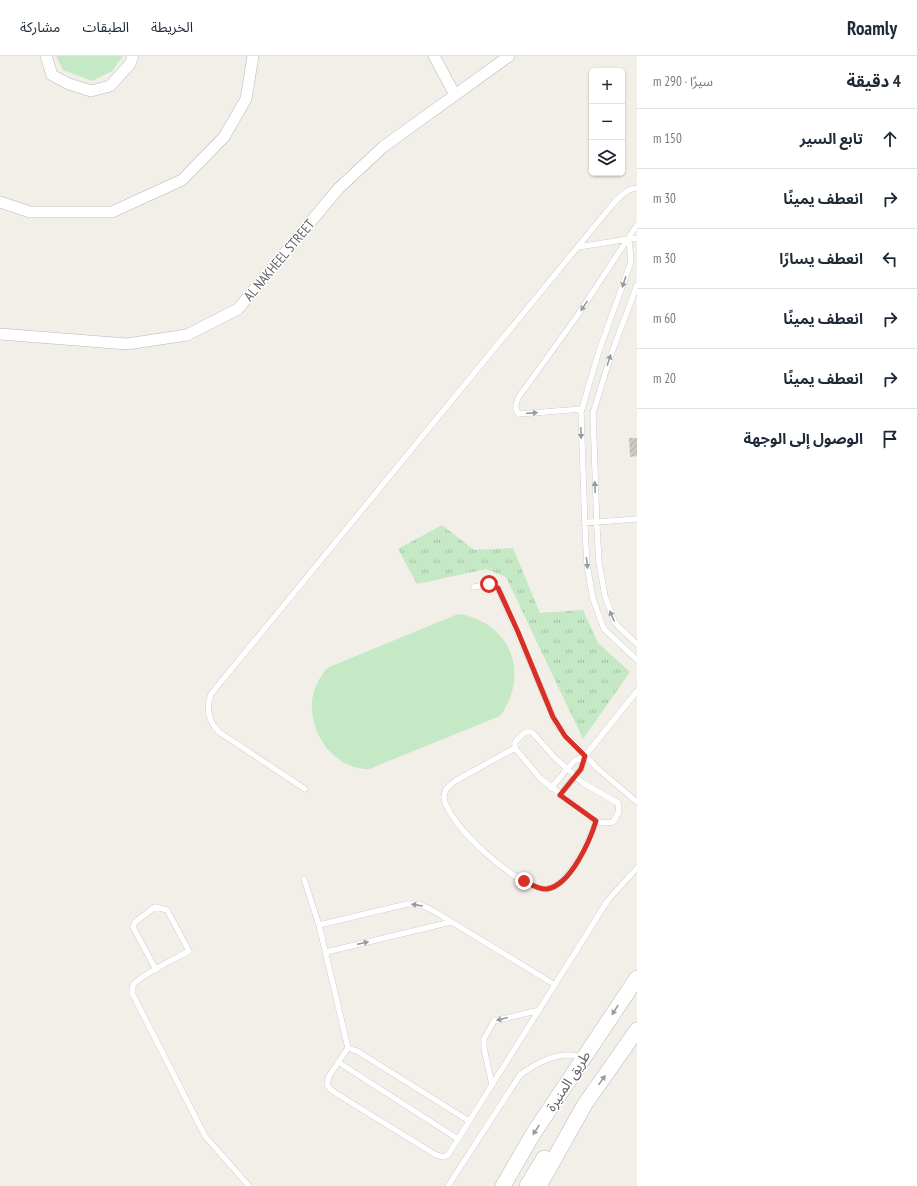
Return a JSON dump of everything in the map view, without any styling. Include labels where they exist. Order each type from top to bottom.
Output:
[{"type":"main road","name":"طريق المنيرة","points":[[503,1186],[533,1134],[637,978]]},
{"type":"main road","name":"طريق المنيرة","points":[[539,1186],[585,1104],[637,1030]]},
{"type":"main road","points":[[527,1186],[546,1153],[585,1104]]},
{"type":"street","points":[[46,56],[52,74],[69,84],[91,91],[110,86],[130,64],[133,56]]},
{"type":"street","points":[[0,202],[30,212],[112,212],[182,180],[224,137],[246,99],[253,56]]},
{"type":"street","points":[[434,56],[455,95]]},
{"type":"street","name":"AL NAKHEEL STREET","points":[[0,334],[127,344],[187,335],[238,309],[338,189],[383,147],[509,56]]},
{"type":"lane","points":[[305,789],[219,732],[210,721],[208,713],[211,694],[623,193],[631,188],[637,188]]},
{"type":"lane","points":[[582,409],[520,414],[517,412],[515,406],[518,398],[575,319],[637,225]]},
{"type":"lane","points":[[578,247],[637,238]]},
{"type":"lane","points":[[629,239],[631,262],[599,351],[582,409],[584,523],[587,565],[597,612],[607,633],[637,660]]},
{"type":"lane","points":[[637,286],[611,355],[593,413],[599,563],[608,608],[615,623],[637,644]]},
{"type":"lane","points":[[584,523],[637,519]]},
{"type":"lane","points":[[474,587],[489,584],[498,588],[553,717],[565,736],[585,756],[637,802]]},
{"type":"lane","points":[[560,795],[581,769],[585,756],[637,691]]},
{"type":"lane","points":[[525,732],[532,732],[567,769],[583,783],[618,803],[619,812],[613,822],[608,824],[596,821],[551,788],[540,778],[515,748],[515,742],[519,736],[525,732]]},
{"type":"lane","points":[[515,748],[455,781],[446,789],[444,798],[448,809],[458,823],[498,864],[524,881],[538,887],[546,889],[554,886],[567,876],[580,857],[596,821]]},
{"type":"lane","points":[[551,788],[574,761],[585,756]]},
{"type":"lane","points":[[304,879],[320,926],[348,1048],[329,1076],[327,1084],[330,1089],[337,1094],[436,1155],[443,1157],[448,1155],[608,900],[637,868]]},
{"type":"lane","points":[[320,926],[407,904],[419,904],[452,922],[555,985]]},
{"type":"lane","points":[[156,970],[133,927],[135,922],[156,907],[167,910],[189,951],[156,970],[141,978],[132,987],[137,1004],[205,1136],[250,1186]]},
{"type":"lane","points":[[326,952],[452,922]]},
{"type":"lane","points":[[492,1085],[484,1048],[484,1040],[494,1021],[540,1010]]},
{"type":"lane","points":[[348,1048],[357,1051],[469,1121]]},
{"type":"lane","points":[[448,1186],[520,1075],[530,1067],[557,1056],[569,1054],[583,1058]]},
{"type":"lane","points":[[338,1062],[458,1139]]},
{"type":"green space","points":[[56,56],[123,56],[112,71],[92,81],[63,70]]},
{"type":"green space","points":[[442,525],[474,550],[513,548],[540,613],[583,610],[598,643],[630,672],[583,739],[506,577],[486,569],[417,584],[398,549]]},
{"type":"green space","points":[[458,614],[476,619],[491,627],[502,638],[510,652],[514,667],[514,683],[509,700],[500,716],[369,769],[357,768],[335,757],[320,738],[312,715],[312,702],[315,688],[327,668]]},
{"type":"building","points":[[629,438],[637,438],[637,456],[630,457]]},
{"type":"route","points":[[489,584],[498,588],[557,725],[565,736],[585,756],[581,769],[560,795],[596,821],[593,831],[580,857],[567,876],[554,886],[546,889],[524,881]]}]
